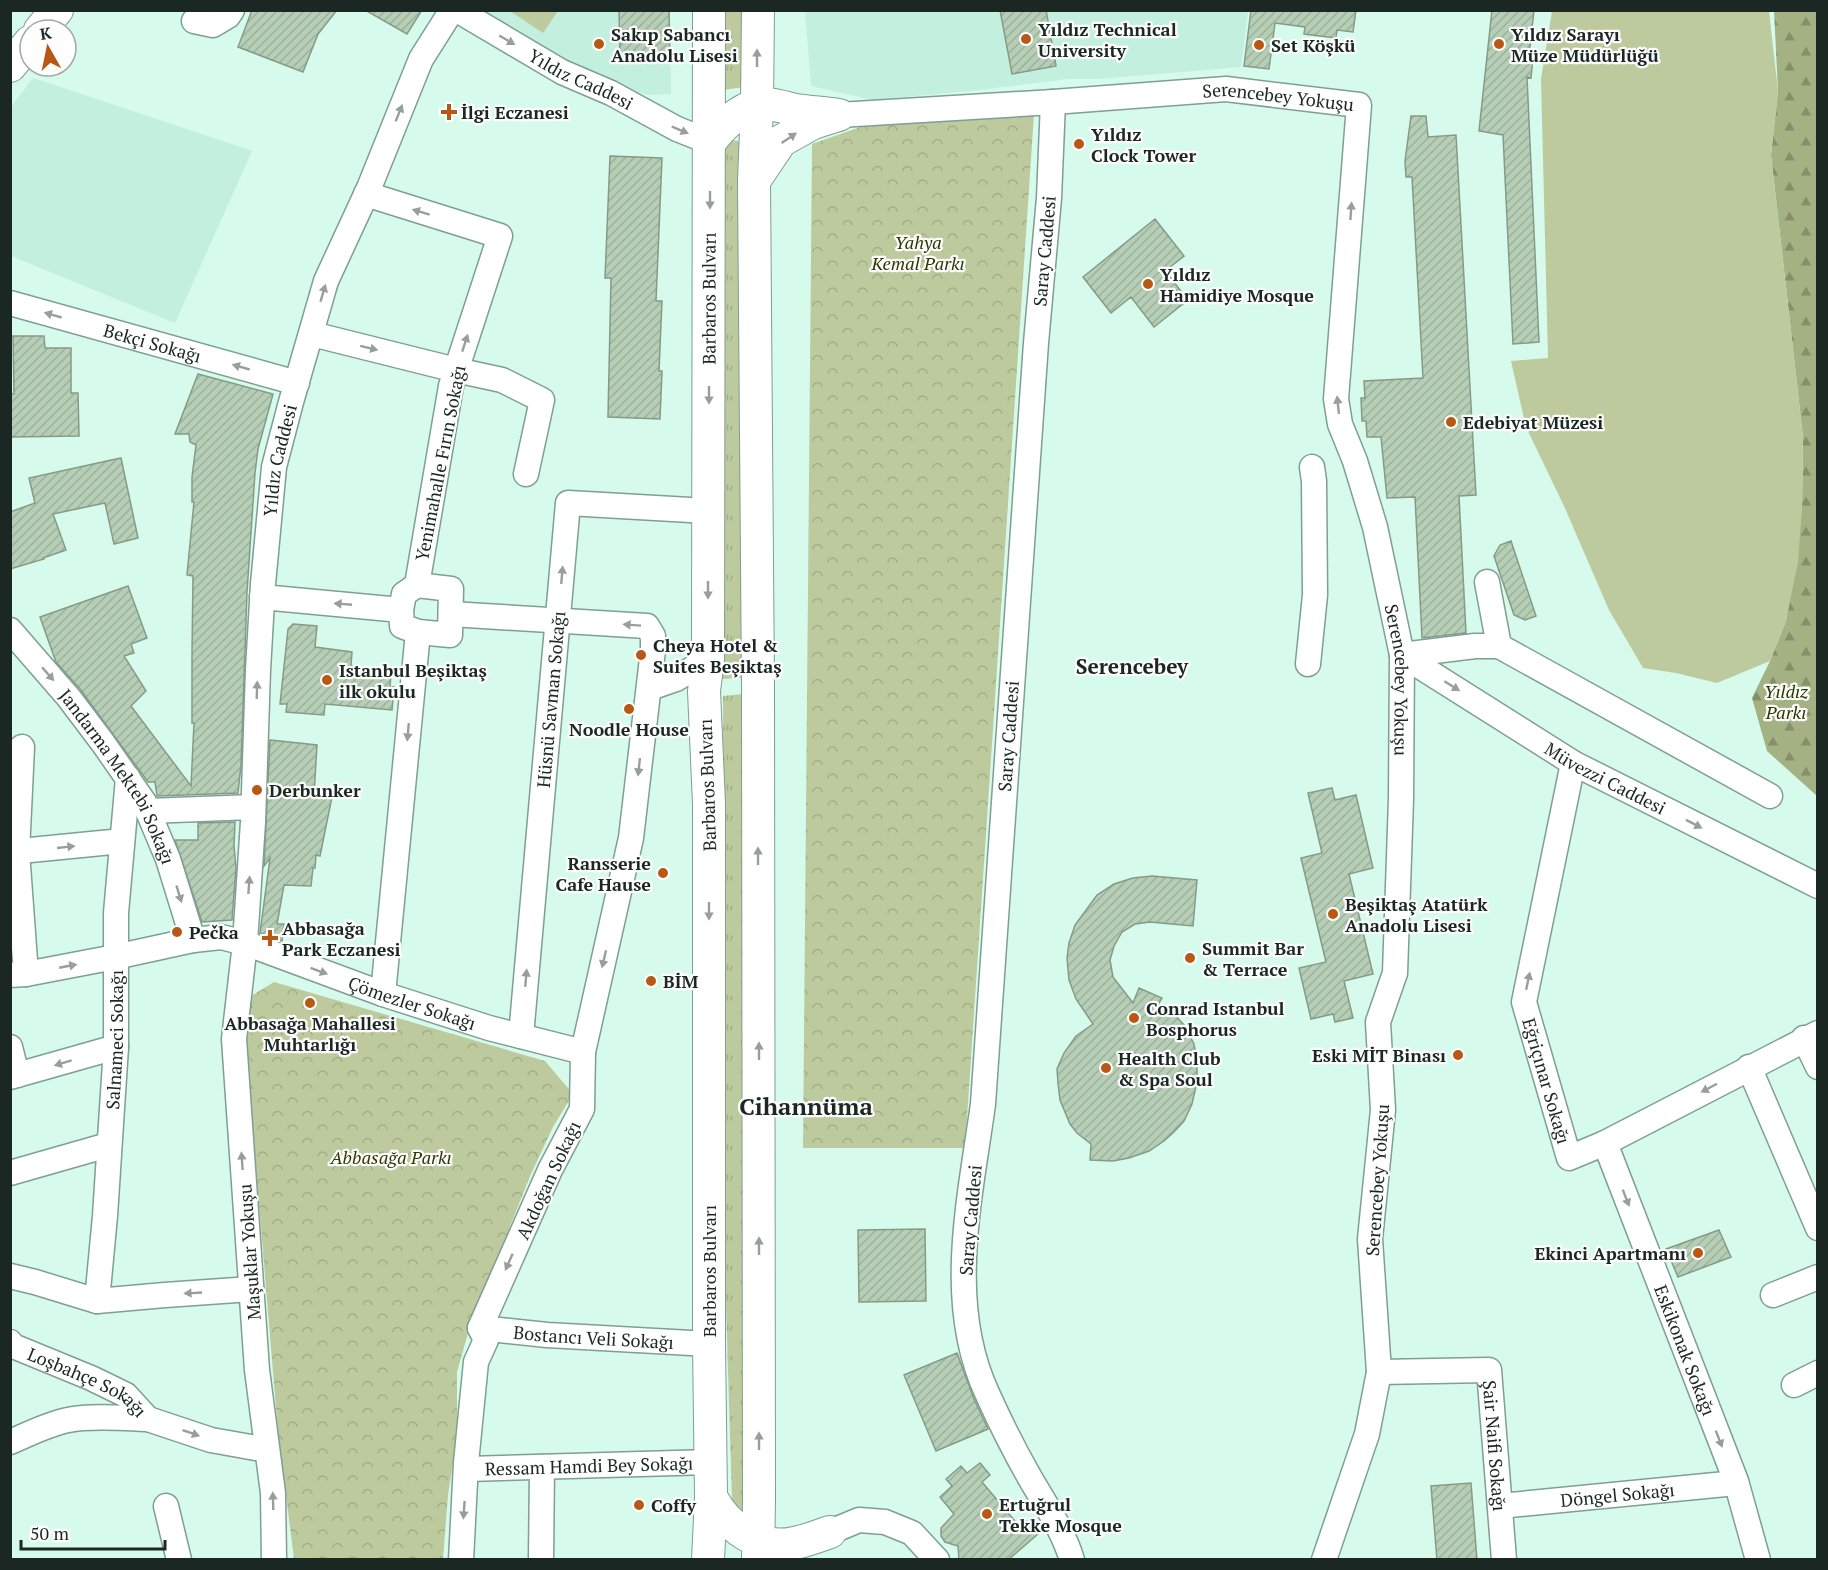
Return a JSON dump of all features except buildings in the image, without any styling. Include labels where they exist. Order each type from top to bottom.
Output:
[{"type":"main road","name":"Barbaros Bulvarı","points":[[708,1560],[711,1497],[709,804],[704,692],[708,659],[709,10]]},
{"type":"main road","points":[[758,10],[754,181],[758,688],[758,1550]]},
{"type":"main road","points":[[710,142],[729,120],[757,105],[839,114]]},
{"type":"main road","points":[[754,181],[781,141],[813,123],[839,114]]},
{"type":"main road","points":[[711,1497],[719,1512],[758,1550]]},
{"type":"main road","points":[[759,1500],[766,1511],[777,1521],[793,1527],[830,1532]]},
{"type":"main road","points":[[758,1550],[775,1544],[793,1544],[830,1532]]},
{"type":"street","points":[[194,21],[213,26],[228,16],[232,10]]},
{"type":"street","name":"Yıldız Caddesi","points":[[245,943],[262,597],[274,467],[327,281],[422,59],[452,10]]},
{"type":"street","name":"Yıldız Caddesi","points":[[457,10],[562,72],[610,93],[677,129],[710,142]]},
{"type":"street","name":"Serencebey Yokuşu","points":[[1053,102],[1226,88],[1359,105],[1336,399],[1340,424],[1375,526],[1402,655],[1401,799],[1395,973],[1378,1022],[1383,1110],[1370,1239],[1379,1372],[1367,1434],[1324,1560]]},
{"type":"street","points":[[839,114],[1053,102]]},
{"type":"street","name":"Saray Caddesi","points":[[1053,102],[1049,198],[1036,343],[982,1104],[966,1226],[963,1279],[972,1356],[1017,1455],[1061,1532],[1071,1560]]},
{"type":"street","name":"Yenimahalle Fırın Sokağı","points":[[366,194],[500,236],[451,386],[417,585]]},
{"type":"street","name":"Bekçi Sokağı","points":[[10,303],[297,383]]},
{"type":"street","points":[[312,334],[502,380],[542,400],[526,474]]},
{"type":"street","points":[[1308,664],[1315,595],[1312,467]]},
{"type":"street","name":"Hüsnü Savman Sokağı","points":[[521,1036],[568,503],[708,511]]},
{"type":"street","points":[[1487,582],[1500,646]]},
{"type":"street","points":[[417,585],[451,590],[450,635],[418,632],[402,626],[401,610],[404,594],[417,585]]},
{"type":"street","points":[[262,597],[401,610]]},
{"type":"street","points":[[451,614],[558,620]]},
{"type":"street","name":"Akdoğan Sokağı","points":[[461,1560],[476,1362],[486,1340],[480,1328],[550,1170],[582,1109],[584,1052],[631,837],[650,688],[653,636],[647,626],[558,620]]},
{"type":"street","name":"Jandarma Mektebi Sokağı","points":[[10,630],[69,698],[144,802],[168,859],[193,940]]},
{"type":"street","points":[[383,994],[418,632]]},
{"type":"street","points":[[1402,655],[1475,646],[1500,646],[1770,796]]},
{"type":"street","name":"Müvezzi Caddesi","points":[[1402,655],[1573,763],[1818,886]]},
{"type":"street","points":[[650,688],[676,679],[708,659]]},
{"type":"street","points":[[18,975],[14,852],[22,747]]},
{"type":"street","name":"Eğriçınar Sokağı","points":[[1573,763],[1524,1002],[1569,1158],[1605,1143],[1811,1036]]},
{"type":"street","name":"Salnameci Sokağı","points":[[97,1301],[116,1047],[116,913],[128,778]]},
{"type":"street","points":[[148,812],[253,807]]},
{"type":"street","points":[[14,852],[122,841]]},
{"type":"street","name":"Çömezler Sokağı","points":[[18,975],[193,940],[221,937],[245,943],[383,994],[521,1036],[584,1052]]},
{"type":"street","name":"Maşuklar Yokuşu","points":[[245,943],[234,1039],[257,1370],[273,1494],[274,1560]]},
{"type":"street","points":[[1811,1036],[1818,1067]]},
{"type":"street","points":[[10,1047],[14,1076],[116,1047]]},
{"type":"street","points":[[1749,1068],[1818,1228]]},
{"type":"street","name":"Eskikonak Sokağı","points":[[1605,1143],[1736,1483],[1758,1560]]},
{"type":"street","points":[[10,1173],[108,1144]]},
{"type":"street","points":[[10,1276],[97,1301],[251,1289]]},
{"type":"street","points":[[1773,1295],[1818,1277]]},
{"type":"street","name":"Bostancı Veli Sokağı","points":[[480,1328],[547,1335],[709,1344]]},
{"type":"street","name":"Loşbahçe Sokağı","points":[[10,1342],[13,1346],[126,1395],[148,1419],[211,1440],[267,1450]]},
{"type":"street","name":"Şair Naifi Sokağı","points":[[1379,1372],[1489,1370],[1504,1560]]},
{"type":"street","points":[[1794,1385],[1818,1373]]},
{"type":"street","points":[[10,1443],[69,1419],[148,1419]]},
{"type":"street","name":"Ressam Hamdi Bey Sokağı","points":[[467,1469],[711,1462]]},
{"type":"street","points":[[541,1560],[542,1467]]},
{"type":"street","name":"Döngel Sokağı","points":[[1500,1506],[1736,1483]]},
{"type":"street","points":[[166,1506],[179,1560]]},
{"type":"street","points":[[830,1532],[859,1520],[885,1522],[912,1533],[937,1560]]},
{"type":"shaded area","name":"Sakıp Sabancı Anadolu Lisesi","points":[[484,10],[670,11],[671,94],[648,95],[574,74],[482,14]]},
{"type":"shaded area","name":"Yıldız Technical University","points":[[805,11],[1248,11],[1241,67],[1099,79],[1068,79],[873,100],[811,86]]},
{"type":"shaded area","points":[[33,78],[252,151],[175,323],[11,256],[11,107]]},
{"type":"green space","points":[[510,11],[558,11],[543,33]]},
{"type":"green space","points":[[724,11],[744,11],[744,87],[723,90]]},
{"type":"green space","points":[[1552,11],[1769,11],[1778,91],[1771,155],[1803,437],[1802,508],[1798,562],[1786,621],[1770,661],[1717,683],[1643,668],[1609,610],[1564,506],[1526,427],[1511,361],[1548,358],[1541,79]]},
{"type":"green space","name":"Yıldız Parkı","points":[[1774,11],[1817,11],[1817,796],[1767,751],[1752,698],[1786,621],[1802,508],[1803,437],[1771,155],[1778,91]]},
{"type":"green space","name":"Yahya Kemal Parkı","points":[[1034,114],[965,1148],[803,1148],[812,144],[869,124]]},
{"type":"green space","points":[[722,138],[743,142],[743,678],[722,679]]},
{"type":"green space","points":[[743,694],[744,1510],[739,1512],[734,1508],[732,1499],[724,1241],[723,696]]},
{"type":"green space","name":"Abbasağa Parkı","points":[[274,982],[545,1061],[573,1094],[553,1127],[531,1174],[510,1226],[495,1280],[468,1333],[457,1372],[457,1437],[448,1495],[443,1559],[294,1559],[278,1432],[245,1036],[251,996]]},
{"type":"place","name":"Yıldız Technical University","points":[[1026,39]]},
{"type":"place","name":"Sakıp Sabancı Anadolu Lisesi","points":[[599,44]]},
{"type":"place","name":"Yıldız Sarayı Müze Müdürlüğü","points":[[1499,44]]},
{"type":"place","name":"Set Köşkü","points":[[1259,45]]},
{"type":"place","name":"İlgi Eczanesi","points":[[449,112]]},
{"type":"place","name":"Yıldız Clock Tower","points":[[1079,144]]},
{"type":"place","name":"Yıldız Hamidiye Mosque","points":[[1148,284]]},
{"type":"place","name":"Edebiyat Müzesi","points":[[1451,422]]},
{"type":"place","name":"Cheya Hotel & Suites Beşiktaş","points":[[641,655]]},
{"type":"place","name":"Istanbul Beşiktaş ilk okulu","points":[[327,680]]},
{"type":"place","name":"Noodle House","points":[[629,709]]},
{"type":"place","name":"Derbunker","points":[[257,790]]},
{"type":"place","name":"Ransserie Cafe Hause","points":[[663,873]]},
{"type":"place","name":"Beşiktaş Atatürk Anadolu Lisesi","points":[[1333,914]]},
{"type":"place","name":"Pečka","points":[[177,932]]},
{"type":"place","name":"Abbasağa Park Eczanesi","points":[[270,938]]},
{"type":"place","name":"Summit Bar & Terrace","points":[[1190,958]]},
{"type":"place","name":"BİM","points":[[651,981]]},
{"type":"place","name":"Abbasağa Mahallesi Muhtarlığı","points":[[310,1003]]},
{"type":"place","name":"Conrad Istanbul Bosphorus","points":[[1134,1018]]},
{"type":"place","name":"Eski MİT Binası","points":[[1458,1055]]},
{"type":"place","name":"Health Club & Spa Soul","points":[[1106,1068]]},
{"type":"place","name":"Ekinci Apartmanı","points":[[1698,1253]]},
{"type":"place","name":"Coffy","points":[[639,1505]]},
{"type":"place","name":"Ertuğrul Tekke Mosque","points":[[987,1514]]},
{"type":"district","name":"Serencebey","points":[[1132,666]]},
{"type":"district","name":"Cihannüma","points":[[806,1106]]}]
